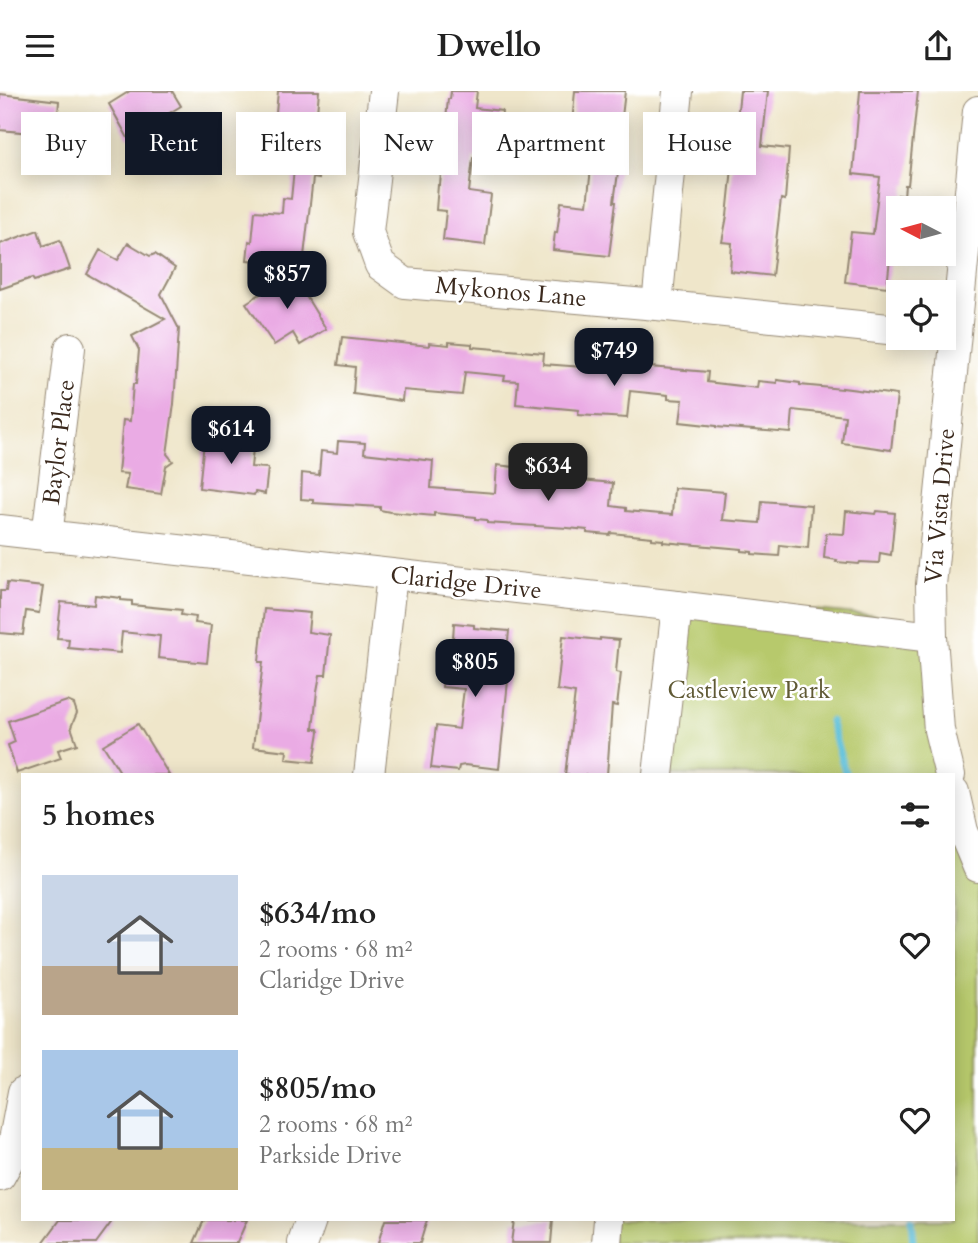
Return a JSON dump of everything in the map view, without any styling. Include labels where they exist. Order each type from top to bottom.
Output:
[{"type":"street","name":"Mykonos Lane","points":[[383,91],[368,232],[380,265],[405,283],[886,329]]},
{"type":"street","points":[[657,305],[678,91]]},
{"type":"street","name":"Via Vista Drive","points":[[956,281],[978,111]]},
{"type":"street","name":"Baylor Place","points":[[47,536],[70,348]]},
{"type":"street","name":"Via Vista Drive","points":[[948,350],[931,585],[939,730],[950,773]]},
{"type":"street","name":"Claridge Drive","points":[[0,530],[932,637]]},
{"type":"street","points":[[369,773],[392,575]]},
{"type":"street","points":[[658,773],[677,606]]},
{"type":"street","points":[[955,796],[963,831],[978,867]]},
{"type":"street","points":[[0,1176],[11,1157],[21,1103]]},
{"type":"street","points":[[303,1243],[312,1221]]},
{"type":"street","points":[[607,1243],[609,1221]]},
{"type":"green space","name":"Castleview Park","points":[[672,597],[930,621],[949,773],[653,773]]},
{"type":"green space","points":[[955,797],[978,873],[978,1243],[613,1243],[610,1221],[955,1221]]},
{"type":"building","points":[[130,91],[172,91],[181,106],[171,112],[125,112],[125,133],[109,104]]},
{"type":"building","points":[[278,91],[319,91],[317,112],[276,112]]},
{"type":"building","points":[[451,91],[477,91],[475,108],[502,111],[472,112],[469,192],[491,195],[485,245],[443,240],[446,211],[436,210],[438,185],[441,175],[458,175],[458,112],[447,112]]},
{"type":"building","points":[[575,91],[625,91],[623,112],[573,112]]},
{"type":"building","points":[[740,91],[768,91],[762,146],[789,149],[785,200],[781,199],[772,276],[730,271],[732,243],[722,242],[731,175],[756,175],[756,112],[738,112]]},
{"type":"building","points":[[860,91],[918,91],[908,185],[905,185],[904,196],[886,196],[886,266],[889,266],[886,287],[845,282],[851,232],[873,234],[880,177],[853,174]]},
{"type":"building","points":[[0,94],[59,101],[58,112],[21,112],[21,132],[0,130]]},
{"type":"building","points":[[293,175],[319,175],[319,179],[313,178],[303,265],[247,260],[255,211],[282,213],[283,198],[291,199]]},
{"type":"building","points":[[590,175],[618,175],[609,256],[553,250],[561,202],[587,205]]},
{"type":"building","points":[[38,230],[43,246],[60,240],[70,269],[0,289],[0,244]]},
{"type":"building","points":[[128,243],[150,256],[155,254],[175,268],[161,294],[179,329],[174,404],[167,454],[173,461],[166,466],[161,494],[125,489],[128,474],[118,473],[123,420],[130,421],[133,384],[136,384],[139,350],[132,336],[165,319],[87,274],[100,250],[118,260]]},
{"type":"building","points":[[303,267],[301,288],[326,329],[300,345],[293,333],[274,345],[246,303]]},
{"type":"building","points":[[342,337],[429,346],[429,343],[449,345],[449,342],[472,344],[472,347],[544,353],[543,364],[583,367],[584,359],[595,359],[708,372],[707,382],[757,388],[758,381],[777,383],[777,380],[800,385],[897,395],[891,450],[842,443],[845,416],[829,414],[793,410],[791,433],[680,422],[683,400],[668,399],[668,395],[630,391],[627,418],[578,415],[579,410],[516,404],[518,381],[504,380],[505,376],[465,372],[462,395],[403,390],[402,401],[353,394],[355,367],[338,365]]},
{"type":"building","points":[[205,433],[254,440],[251,467],[268,468],[265,494],[199,488]]},
{"type":"building","points":[[338,441],[365,443],[364,453],[433,461],[431,488],[495,493],[497,465],[550,471],[549,477],[613,483],[611,506],[626,508],[626,511],[672,515],[674,488],[725,492],[722,520],[760,523],[762,501],[811,505],[808,548],[780,545],[779,556],[752,554],[742,549],[663,542],[652,537],[487,523],[487,520],[476,517],[390,512],[380,510],[380,507],[313,503],[313,500],[301,499],[302,473],[319,475],[321,451],[337,453]]},
{"type":"building","points":[[846,511],[895,513],[891,555],[880,553],[879,563],[859,564],[824,558],[826,533],[844,534]]},
{"type":"building","points":[[7,583],[43,587],[39,613],[26,611],[23,635],[0,633],[0,591],[6,591]]},
{"type":"building","points":[[95,595],[121,598],[132,601],[132,605],[182,610],[181,615],[196,617],[195,623],[211,625],[207,663],[158,658],[160,636],[122,632],[120,653],[68,648],[69,639],[57,638],[61,602],[94,605]]},
{"type":"building","points":[[264,609],[310,613],[308,632],[330,635],[326,675],[320,675],[317,691],[313,729],[318,729],[319,732],[314,762],[286,759],[287,751],[253,747],[263,662],[259,662]]},
{"type":"building","points":[[454,623],[509,631],[505,671],[509,671],[499,769],[465,765],[459,766],[458,771],[431,768],[436,726],[459,729],[464,689],[442,687],[445,653],[452,654]]},
{"type":"building","points":[[563,636],[619,640],[616,672],[621,673],[617,706],[612,705],[607,773],[565,773],[575,693],[557,690]]},
{"type":"building","points":[[67,701],[74,704],[77,713],[71,727],[77,744],[58,750],[61,758],[17,773],[8,745],[15,742],[8,721]]},
{"type":"building","points":[[138,724],[168,773],[121,773],[103,745]]},
{"type":"building","points":[[59,1221],[112,1221],[96,1243],[43,1243]]},
{"type":"building","points":[[204,1221],[247,1221],[237,1243],[194,1243]]},
{"type":"building","points":[[385,1221],[427,1221],[420,1243],[378,1243]]},
{"type":"building","points":[[514,1221],[553,1221],[551,1243],[511,1243]]},
{"type":"waterway","points":[[830,721],[845,773]]},
{"type":"waterway","points":[[911,1221],[913,1243]]}]
